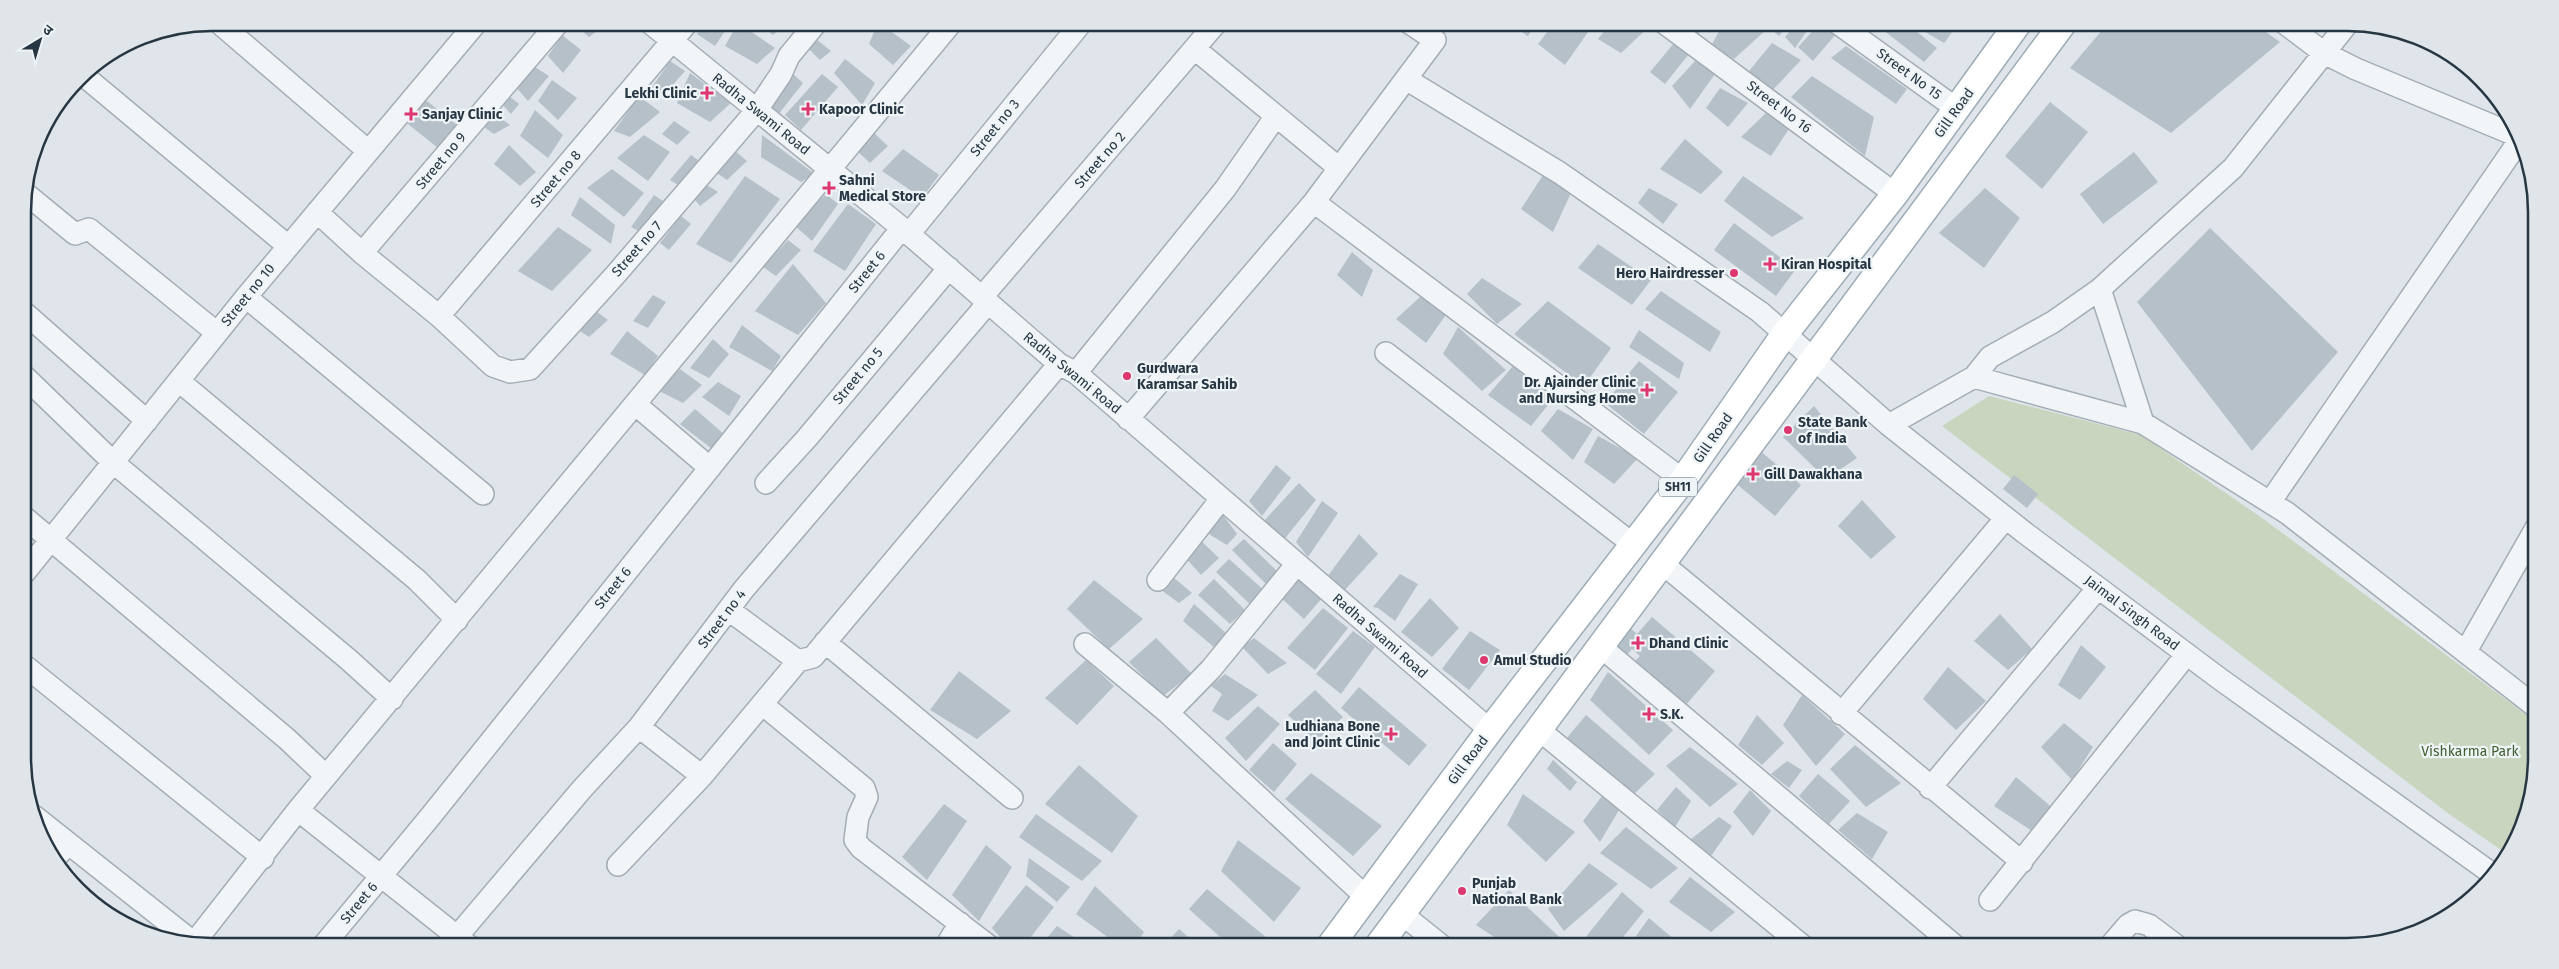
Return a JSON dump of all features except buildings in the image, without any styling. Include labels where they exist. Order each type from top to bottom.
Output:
[{"type":"main road","name":"Gill Road","points":[[1336,938],[1490,730],[1634,546],[1683,480],[1784,335],[1895,194],[2013,31]]},
{"type":"main road","name":"SH11","points":[[1384,938],[2057,31]]},
{"type":"street","points":[[228,31],[367,150]]},
{"type":"street","name":"Street no 10","points":[[31,565],[114,464],[246,297],[367,150],[469,31]]},
{"type":"street","name":"Street no 9","points":[[362,254],[551,31]]},
{"type":"street","name":"Radha Swami Road","points":[[659,31],[906,231],[1490,730]]},
{"type":"street","name":"Street no 8","points":[[439,316],[681,31]]},
{"type":"street","points":[[756,111],[781,74],[790,56],[810,31]]},
{"type":"street","points":[[199,937],[263,858],[298,810],[944,31]]},
{"type":"street","name":"Street no 3","points":[[906,231],[1074,31]]},
{"type":"street","name":"Street no 2","points":[[985,300],[1210,31]]},
{"type":"street","points":[[1128,419],[1314,202],[1435,40],[1422,31]]},
{"type":"street","name":"Street No 16","points":[[1674,31],[1895,194]]},
{"type":"street","name":"Street No 15","points":[[1849,31],[1957,109]]},
{"type":"street","points":[[2295,31],[2324,53],[2356,69],[2509,133]]},
{"type":"street","points":[[1889,425],[1974,377],[1990,357],[2053,322],[2100,289],[2233,168],[2342,31]]},
{"type":"street","points":[[1195,49],[1339,168]]},
{"type":"street","name":"Jaimal Singh Road","points":[[1406,79],[1560,173],[1760,312],[1889,425],[2006,518],[2187,654],[2487,870]]},
{"type":"street","points":[[89,80],[288,246]]},
{"type":"street","name":"Street no 7","points":[[439,316],[493,366],[510,372],[530,369],[624,265],[756,111]]},
{"type":"street","points":[[618,866],[702,776],[798,661],[813,657],[1068,369],[1224,189],[1276,116]]},
{"type":"street","points":[[2270,502],[2515,145]]},
{"type":"street","points":[[32,199],[75,234],[89,229],[217,333]]},
{"type":"street","points":[[1314,202],[1683,480]]},
{"type":"street","points":[[317,212],[362,254],[439,316]]},
{"type":"street","name":"Street 6","points":[[330,938],[710,468],[906,231]]},
{"type":"street","name":"Street no 5","points":[[766,483],[807,438],[949,268]]},
{"type":"street","points":[[2100,289],[2143,423]]},
{"type":"street","points":[[246,297],[483,494]]},
{"type":"street","name":"Street no 4","points":[[462,938],[582,789],[639,727],[729,610],[985,300]]},
{"type":"street","points":[[31,318],[147,421]]},
{"type":"street","points":[[1386,353],[1634,546]]},
{"type":"street","points":[[1974,377],[2143,423],[2288,513],[2528,701]]},
{"type":"street","points":[[178,381],[416,580],[456,620]]},
{"type":"street","points":[[31,383],[114,464],[349,660],[392,699]]},
{"type":"street","points":[[636,404],[710,468]]},
{"type":"street","points":[[1158,580],[1221,499]]},
{"type":"street","points":[[1841,714],[2006,518]]},
{"type":"street","points":[[31,523],[287,739],[326,776]]},
{"type":"street","points":[[2466,651],[2528,542]]},
{"type":"street","points":[[1663,564],[1930,788],[2022,862]]},
{"type":"street","points":[[1168,713],[1211,669],[1296,565]]},
{"type":"street","points":[[1930,788],[2098,588]]},
{"type":"street","points":[[729,610],[798,661]]},
{"type":"street","points":[[826,642],[1012,798]]},
{"type":"street","points":[[1085,644],[1168,713],[1366,897]]},
{"type":"street","points":[[1601,647],[1946,938]]},
{"type":"street","points":[[1990,900],[2187,654]]},
{"type":"street","points":[[31,671],[263,858]]},
{"type":"street","points":[[762,704],[864,788],[867,797],[858,817],[855,840],[860,848],[979,938]]},
{"type":"street","points":[[639,727],[702,776]]},
{"type":"street","points":[[1538,729],[1793,938]]},
{"type":"street","points":[[298,810],[380,876],[452,938]]},
{"type":"street","points":[[50,836],[61,851],[182,935]]},
{"type":"street","points":[[1402,914],[1432,938]]},
{"type":"street","points":[[2118,938],[2135,921],[2149,925],[2166,938]]},
{"type":"street","points":[[951,938],[960,923]]},
{"type":"green space","name":"Vishkarma Park","points":[[1989,396],[2141,435],[2262,518],[2528,716],[2528,756],[2522,803],[2514,826],[2501,850],[2449,814],[1942,426]]},
{"type":"place","name":"Lekhi Clinic","points":[[707,93]]},
{"type":"place","name":"Kapoor Clinic","points":[[808,109]]},
{"type":"place","name":"Sanjay Clinic","points":[[411,114]]},
{"type":"place","name":"Sahni Medical Store","points":[[829,188]]},
{"type":"place","name":"Kiran Hospital","points":[[1770,264]]},
{"type":"place","name":"Hero Hairdresser","points":[[1734,273]]},
{"type":"place","name":"Gurdwara Karamsar Sahib","points":[[1127,376]]},
{"type":"place","name":"Dr. Ajainder Clinic and Nursing Home","points":[[1647,390]]},
{"type":"place","name":"State Bank of India","points":[[1788,430]]},
{"type":"place","name":"Gill Dawakhana","points":[[1753,474]]},
{"type":"place","name":"Dhand Clinic","points":[[1638,643]]},
{"type":"place","name":"Amul Studio","points":[[1484,660]]},
{"type":"place","name":"S.K.","points":[[1649,714]]},
{"type":"place","name":"Ludhiana Bone and Joint Clinic","points":[[1391,734]]},
{"type":"place","name":"Punjab National Bank","points":[[1462,891]]}]
